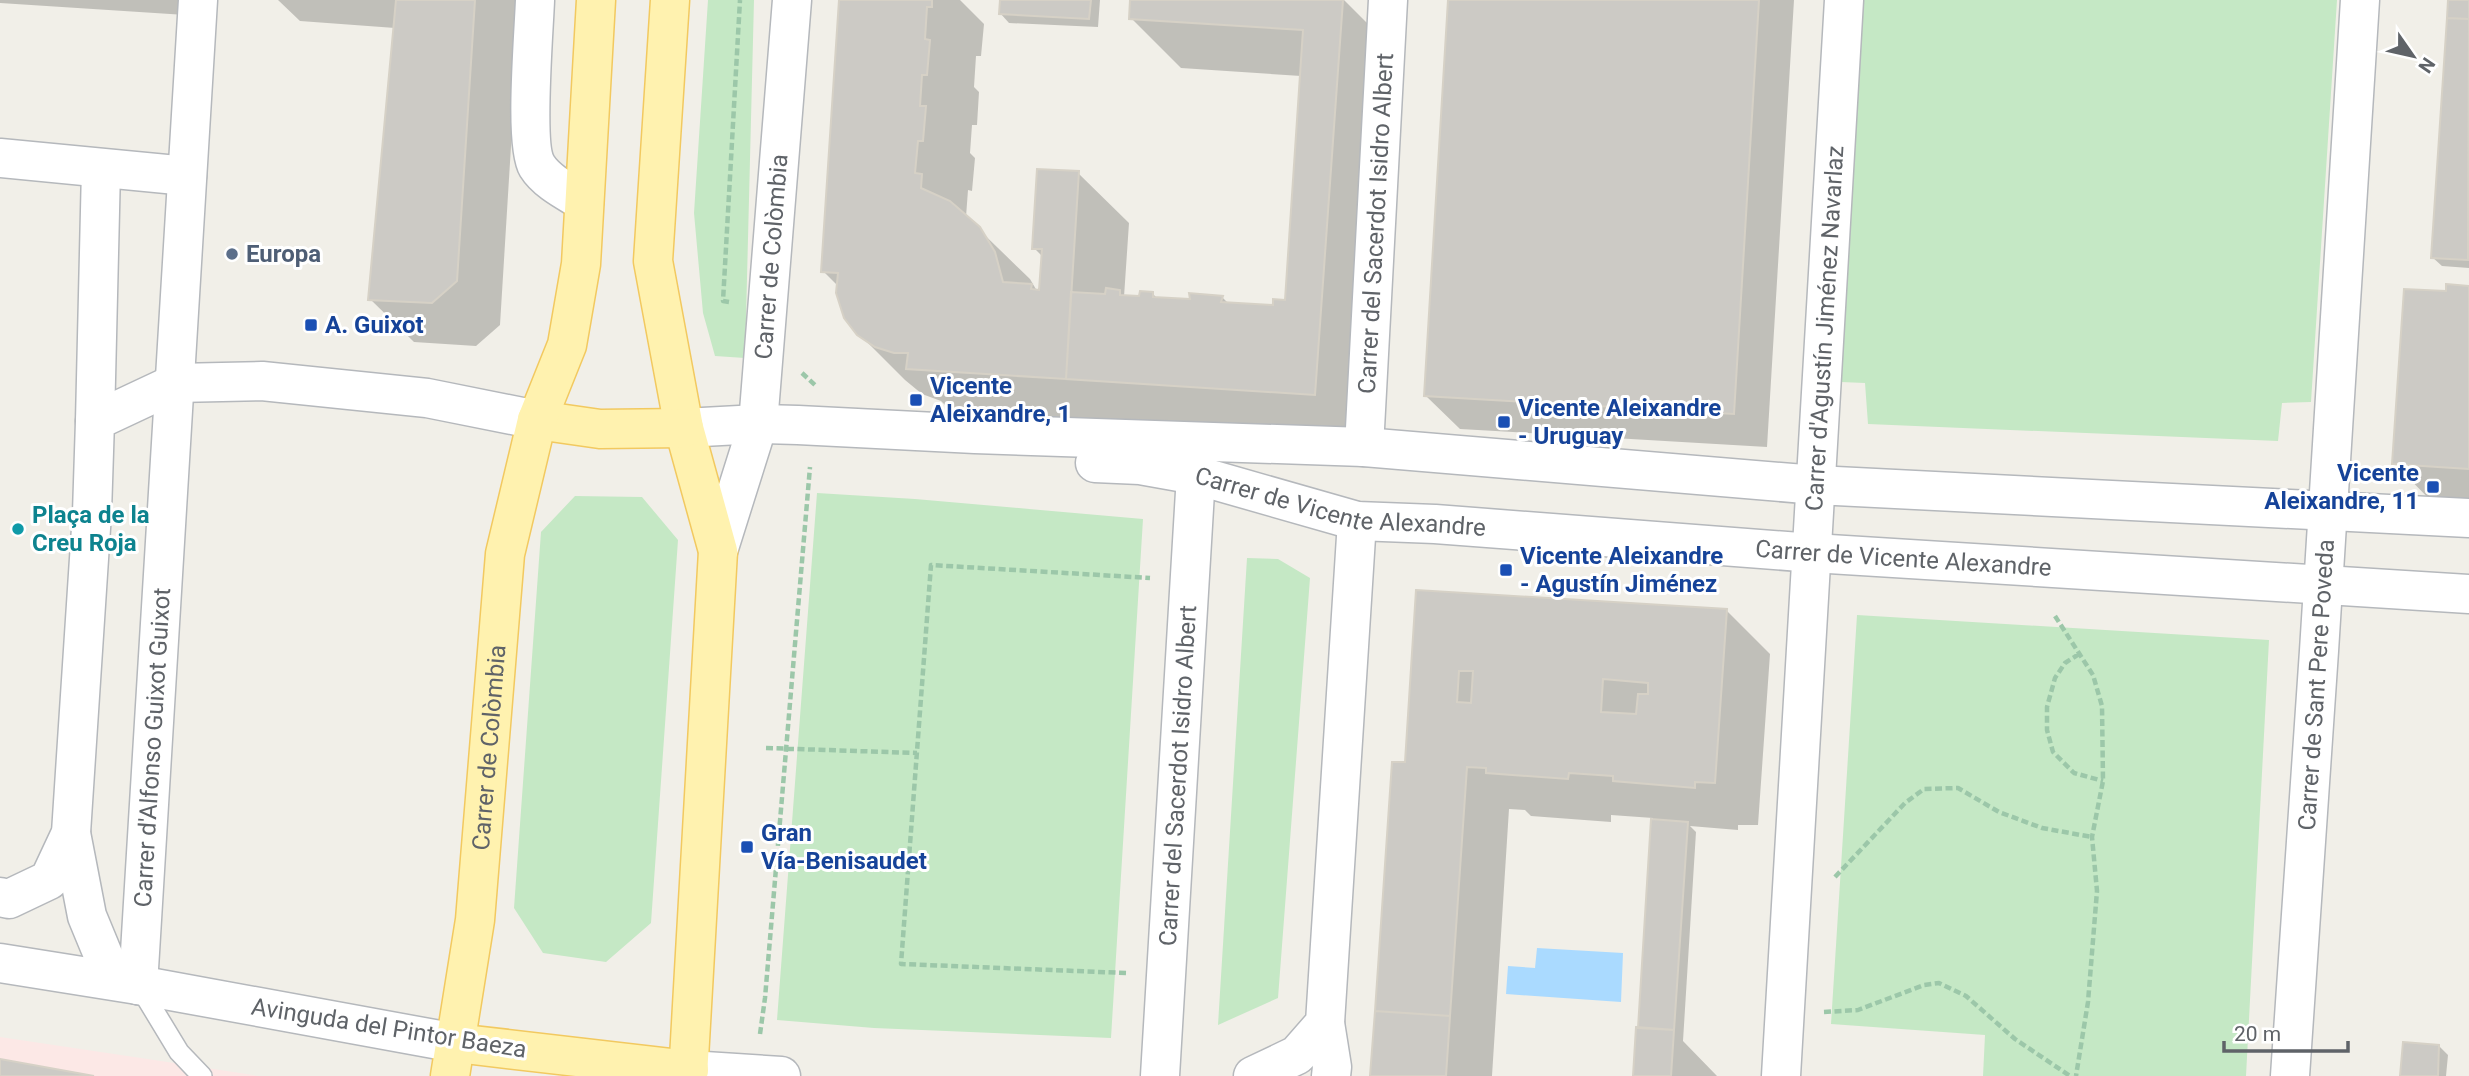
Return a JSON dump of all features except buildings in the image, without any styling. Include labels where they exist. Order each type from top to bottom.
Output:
[{"type":"main road","name":"Carrer de Colòmbia","points":[[453,1060],[475,920],[505,554],[537,420],[567,345],[580,264],[596,0]]},
{"type":"main road","name":"Carrer de Colòmbia","points":[[670,0],[653,261],[684,428],[718,551],[688,1073]]},
{"type":"main road","points":[[537,420],[600,429],[684,428]]},
{"type":"main road","name":"Avinguda del Pintor Baeza","points":[[453,1060],[688,1073]]},
{"type":"street","name":"Carrer d'Alfonso Guixot Guixot","points":[[138,985],[198,0]]},
{"type":"street","points":[[535,0],[530,132],[536,165],[554,183],[584,202]]},
{"type":"street","name":"Carrer de Colòmbia","points":[[718,551],[758,424],[792,0]]},
{"type":"street","name":"Carrer del Sacerdot Isidro Albert","points":[[1364,447],[1388,0]]},
{"type":"street","name":"Carrer d'Agustín Jiménez Navarlaz","points":[[1781,1076],[1844,0]]},
{"type":"street","name":"Carrer de Sant Pere Poveda","points":[[2290,1076],[2360,0]]},
{"type":"street","points":[[0,159],[187,176]]},
{"type":"street","points":[[100,169],[92,513],[71,833],[88,916],[106,962],[138,985]]},
{"type":"street","points":[[95,421],[176,383],[262,381],[427,398],[537,420]]},
{"type":"street","name":"Carrer de Vicente Alexandre","points":[[684,428],[758,424],[1364,447],[1816,485],[2469,518]]},
{"type":"street","name":"Carrer de Vicente Alexandre","points":[[975,434],[1018,458],[1140,465],[1196,475],[1357,521],[1435,524],[1813,553],[2469,594]]},
{"type":"street","name":"Carrer del Sacerdot Isidro Albert","points":[[1160,1076],[1196,475]]},
{"type":"street","points":[[1331,1076],[1325,1023],[1357,521]]},
{"type":"street","points":[[5,898],[49,880],[71,833]]},
{"type":"street","name":"Avinguda del Pintor Baeza","points":[[0,963],[138,985],[453,1060]]},
{"type":"street","points":[[1253,1076],[1297,1055],[1325,1023]]},
{"type":"street","name":"Avinguda del Pintor Baeza","points":[[688,1073],[781,1076]]},
{"type":"lane","points":[[138,985],[179,1052],[202,1076]]},
{"type":"path","points":[[1126,973],[901,964],[931,565],[1153,578]]},
{"type":"path","points":[[2055,616],[2093,675],[2102,706],[2104,781],[2092,837],[2097,891],[2088,1002],[2076,1076]]},
{"type":"path","points":[[2079,654],[2065,663],[2055,678],[2047,707],[2047,730],[2053,752],[2074,773],[2104,781]]},
{"type":"path","points":[[766,748],[917,753]]},
{"type":"path","points":[[1832,880],[1905,803],[1924,789],[1958,788],[1999,812],[2031,824],[2092,837]]},
{"type":"path","points":[[1824,1013],[1858,1010],[1924,985],[1938,984],[1966,996],[2015,1039],[2070,1076]]},
{"type":"shaded area","points":[[0,1037],[181,1064],[259,1076],[0,1076]]},
{"type":"green space","points":[[708,0],[754,0],[745,358],[715,356],[703,313],[694,213]]},
{"type":"green space","points":[[1863,0],[2337,0],[2311,402],[2282,403],[2278,441],[1868,424],[1865,383],[1841,382]]},
{"type":"green space","points":[[817,493],[1143,519],[1111,1038],[874,1028],[777,1020]]},
{"type":"green space","points":[[575,496],[642,497],[678,540],[651,923],[606,962],[543,953],[514,908],[541,532]]},
{"type":"green space","points":[[1247,558],[1278,559],[1310,578],[1278,998],[1218,1025]]},
{"type":"green space","points":[[1857,615],[2269,640],[2246,1076],[1983,1076],[1985,1035],[1831,1024]]},
{"type":"water","points":[[1537,948],[1623,953],[1621,1002],[1506,994],[1508,966],[1535,968]]},
{"type":"place","name":"Europa","points":[[232,254]]},
{"type":"place","name":"A. Guixot","points":[[311,325]]},
{"type":"place","name":"Vicente Aleixandre, 1","points":[[916,400]]},
{"type":"place","name":"Vicente Aleixandre - Uruguay","points":[[1504,422]]},
{"type":"place","name":"Vicente Aleixandre, 11","points":[[2433,487]]},
{"type":"place","name":"Plaça de la Creu Roja","points":[[18,529]]},
{"type":"place","name":"Vicente Aleixandre - Agustín Jiménez","points":[[1506,570]]},
{"type":"place","name":"Gran Vía-Benisaudet","points":[[747,847]]}]
